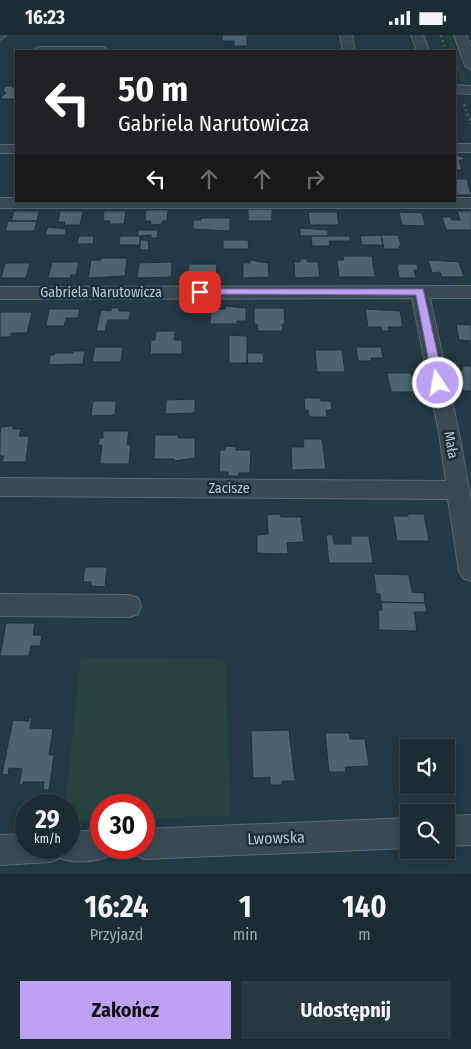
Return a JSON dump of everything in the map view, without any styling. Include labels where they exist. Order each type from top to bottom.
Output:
[{"type":"street","points":[[346,35],[349,50]]},
{"type":"street","points":[[417,35],[423,50]]},
{"type":"street","points":[[460,35],[471,65]]},
{"type":"street","points":[[456,89],[471,90]]},
{"type":"street","points":[[456,148],[471,148]]},
{"type":"street","points":[[0,149],[15,149]]},
{"type":"street","points":[[0,203],[471,203]]},
{"type":"street","name":"Mała","points":[[420,292],[449,433],[471,571]]},
{"type":"street","name":"Gabriela Narutowicza","points":[[0,293],[471,292]]},
{"type":"street","name":"Zacisze","points":[[0,487],[458,490]]},
{"type":"street","points":[[0,605],[130,606]]},
{"type":"street","points":[[455,831],[471,830]]},
{"type":"street","name":"Lwowska","points":[[155,844],[400,833]]},
{"type":"street","points":[[0,850],[15,849]]},
{"type":"path","points":[[441,35],[446,50]]},
{"type":"green space","points":[[445,35],[451,35],[467,81],[466,83],[461,82],[456,68],[456,50],[451,50]]},
{"type":"green space","points":[[81,657],[225,659],[231,815],[155,818],[155,794],[90,794],[90,821],[80,821],[80,794],[66,794]]},
{"type":"building","points":[[222,35],[247,35],[247,46],[234,46],[234,41],[222,41]]},
{"type":"building","points":[[5,86],[13,86],[15,88],[15,99],[1,99],[2,95],[6,92],[3,92]]},
{"type":"building","points":[[456,155],[464,159],[459,161],[462,170],[456,170]]},
{"type":"building","points":[[456,179],[467,179],[471,195],[456,195]]},
{"type":"building","points":[[248,209],[272,209],[272,221],[248,221]]},
{"type":"building","points":[[146,210],[168,210],[167,221],[163,221],[162,224],[150,225],[151,221],[145,221]]},
{"type":"building","points":[[14,211],[39,211],[37,221],[11,221]]},
{"type":"building","points":[[60,211],[83,211],[80,225],[64,225],[65,222],[58,222]]},
{"type":"building","points":[[104,211],[126,211],[124,224],[109,224],[110,221],[103,221]]},
{"type":"building","points":[[457,211],[471,211],[471,230],[446,230],[442,217],[460,220]]},
{"type":"building","points":[[308,212],[337,212],[339,225],[310,225]]},
{"type":"building","points":[[399,212],[422,213],[425,226],[402,225]]},
{"type":"building","points":[[201,218],[230,218],[230,231],[193,229],[193,220],[201,220]]},
{"type":"building","points":[[8,221],[37,221],[34,231],[5,231]]},
{"type":"building","points":[[48,227],[66,229],[65,235],[45,235]]},
{"type":"building","points":[[300,228],[328,230],[328,236],[300,236]]},
{"type":"building","points":[[138,230],[158,230],[157,238],[151,238],[151,235],[138,236]]},
{"type":"building","points":[[381,235],[383,245],[362,245],[360,236]]},
{"type":"building","points":[[381,235],[398,235],[401,246],[399,246],[399,249],[384,249]]},
{"type":"building","points":[[79,236],[94,236],[93,244],[77,244]]},
{"type":"building","points":[[120,236],[140,236],[140,245],[119,245]]},
{"type":"building","points":[[311,236],[350,236],[350,241],[329,241],[330,246],[312,246]]},
{"type":"building","points":[[140,240],[148,240],[149,250],[140,250]]},
{"type":"building","points":[[223,240],[248,240],[249,249],[223,249]]},
{"type":"building","points":[[343,256],[372,256],[375,277],[339,277],[337,260],[344,260]]},
{"type":"building","points":[[101,258],[127,258],[125,276],[88,278],[91,260],[101,260]]},
{"type":"building","points":[[300,259],[307,259],[308,262],[318,262],[320,277],[295,278],[294,262],[300,262]]},
{"type":"building","points":[[250,260],[268,263],[269,277],[243,278],[243,263],[250,263]]},
{"type":"building","points":[[428,260],[459,262],[464,277],[442,277],[440,272],[432,273]]},
{"type":"building","points":[[52,262],[79,262],[76,275],[71,275],[70,278],[48,278]]},
{"type":"building","points":[[172,262],[171,277],[137,278],[139,263]]},
{"type":"building","points":[[5,263],[30,263],[26,278],[1,278]]},
{"type":"building","points":[[189,264],[217,264],[216,278],[188,278]]},
{"type":"building","points":[[397,264],[417,264],[418,270],[414,270],[416,278],[399,278]]},
{"type":"building","points":[[226,306],[246,308],[246,321],[237,321],[237,324],[210,324],[211,309],[225,309]]},
{"type":"building","points":[[111,308],[119,308],[119,311],[131,311],[129,320],[108,320],[105,331],[96,331],[101,310],[111,311]]},
{"type":"building","points":[[254,308],[284,308],[285,324],[282,324],[283,331],[258,331],[257,324],[254,324]]},
{"type":"building","points":[[49,309],[80,309],[78,318],[66,318],[64,326],[46,326]]},
{"type":"building","points":[[365,309],[400,311],[403,327],[388,327],[389,331],[382,331],[381,327],[368,327]]},
{"type":"building","points":[[0,312],[32,312],[27,333],[11,333],[11,337],[0,337]]},
{"type":"building","points":[[456,324],[471,325],[471,341],[459,340]]},
{"type":"building","points":[[156,331],[175,331],[174,340],[182,340],[182,354],[150,354],[151,340],[155,340]]},
{"type":"building","points":[[229,335],[247,336],[247,363],[229,363]]},
{"type":"building","points":[[95,347],[123,347],[121,362],[92,362]]},
{"type":"building","points":[[356,347],[381,347],[383,358],[371,358],[372,361],[358,361]]},
{"type":"building","points":[[315,350],[342,350],[345,372],[317,372]]},
{"type":"building","points":[[73,351],[85,351],[83,364],[49,365],[50,355],[55,353],[73,353]]},
{"type":"building","points":[[247,353],[263,353],[264,363],[247,363]]},
{"type":"building","points":[[462,366],[471,366],[471,391],[463,391],[458,370],[463,370]]},
{"type":"building","points":[[387,373],[411,373],[415,392],[391,392]]},
{"type":"building","points":[[304,398],[320,398],[321,401],[331,401],[332,410],[326,410],[327,417],[309,417],[308,410],[305,410]]},
{"type":"building","points":[[195,399],[195,413],[165,414],[166,400]]},
{"type":"building","points":[[93,401],[116,401],[115,415],[91,416]]},
{"type":"building","points":[[13,426],[13,429],[21,429],[19,436],[29,436],[26,462],[2,462],[4,456],[0,456],[1,427]]},
{"type":"building","points":[[103,431],[129,431],[127,445],[131,445],[129,464],[100,464],[102,445],[98,445],[99,438],[103,438]]},
{"type":"building","points":[[155,435],[178,435],[178,438],[195,438],[195,458],[174,461],[174,459],[154,459]]},
{"type":"building","points":[[303,439],[322,439],[326,469],[292,470],[291,447],[304,447]]},
{"type":"building","points":[[225,446],[236,447],[236,450],[251,450],[250,473],[228,476],[228,472],[219,472],[220,450],[225,450]]},
{"type":"building","points":[[280,514],[281,517],[301,517],[304,542],[287,543],[288,554],[257,553],[257,535],[268,534],[267,515]]},
{"type":"building","points":[[408,514],[424,514],[429,541],[397,541],[393,516],[408,516]]},
{"type":"building","points":[[326,535],[333,535],[334,544],[351,544],[351,536],[369,536],[373,563],[329,563]]},
{"type":"building","points":[[85,567],[107,567],[105,587],[91,586],[91,582],[83,582]]},
{"type":"building","points":[[374,574],[409,575],[412,592],[424,593],[425,603],[381,602],[380,594],[376,593]]},
{"type":"building","points":[[381,602],[425,603],[427,612],[414,612],[417,631],[379,630],[378,610],[382,610]]},
{"type":"building","points":[[6,623],[35,623],[33,635],[42,635],[40,646],[31,646],[29,656],[0,656]]},
{"type":"building","points":[[32,717],[30,728],[53,729],[49,755],[54,755],[49,790],[43,790],[44,782],[23,782],[22,785],[19,785],[22,769],[9,768],[8,775],[2,774],[13,720],[29,721],[29,718]]},
{"type":"building","points":[[289,730],[295,781],[282,781],[282,785],[270,785],[270,777],[253,778],[251,731]]},
{"type":"building","points":[[325,733],[349,733],[350,739],[365,739],[369,766],[345,767],[346,772],[329,772]]},
{"type":"route","points":[[200,292],[420,292],[438,383]]}]
